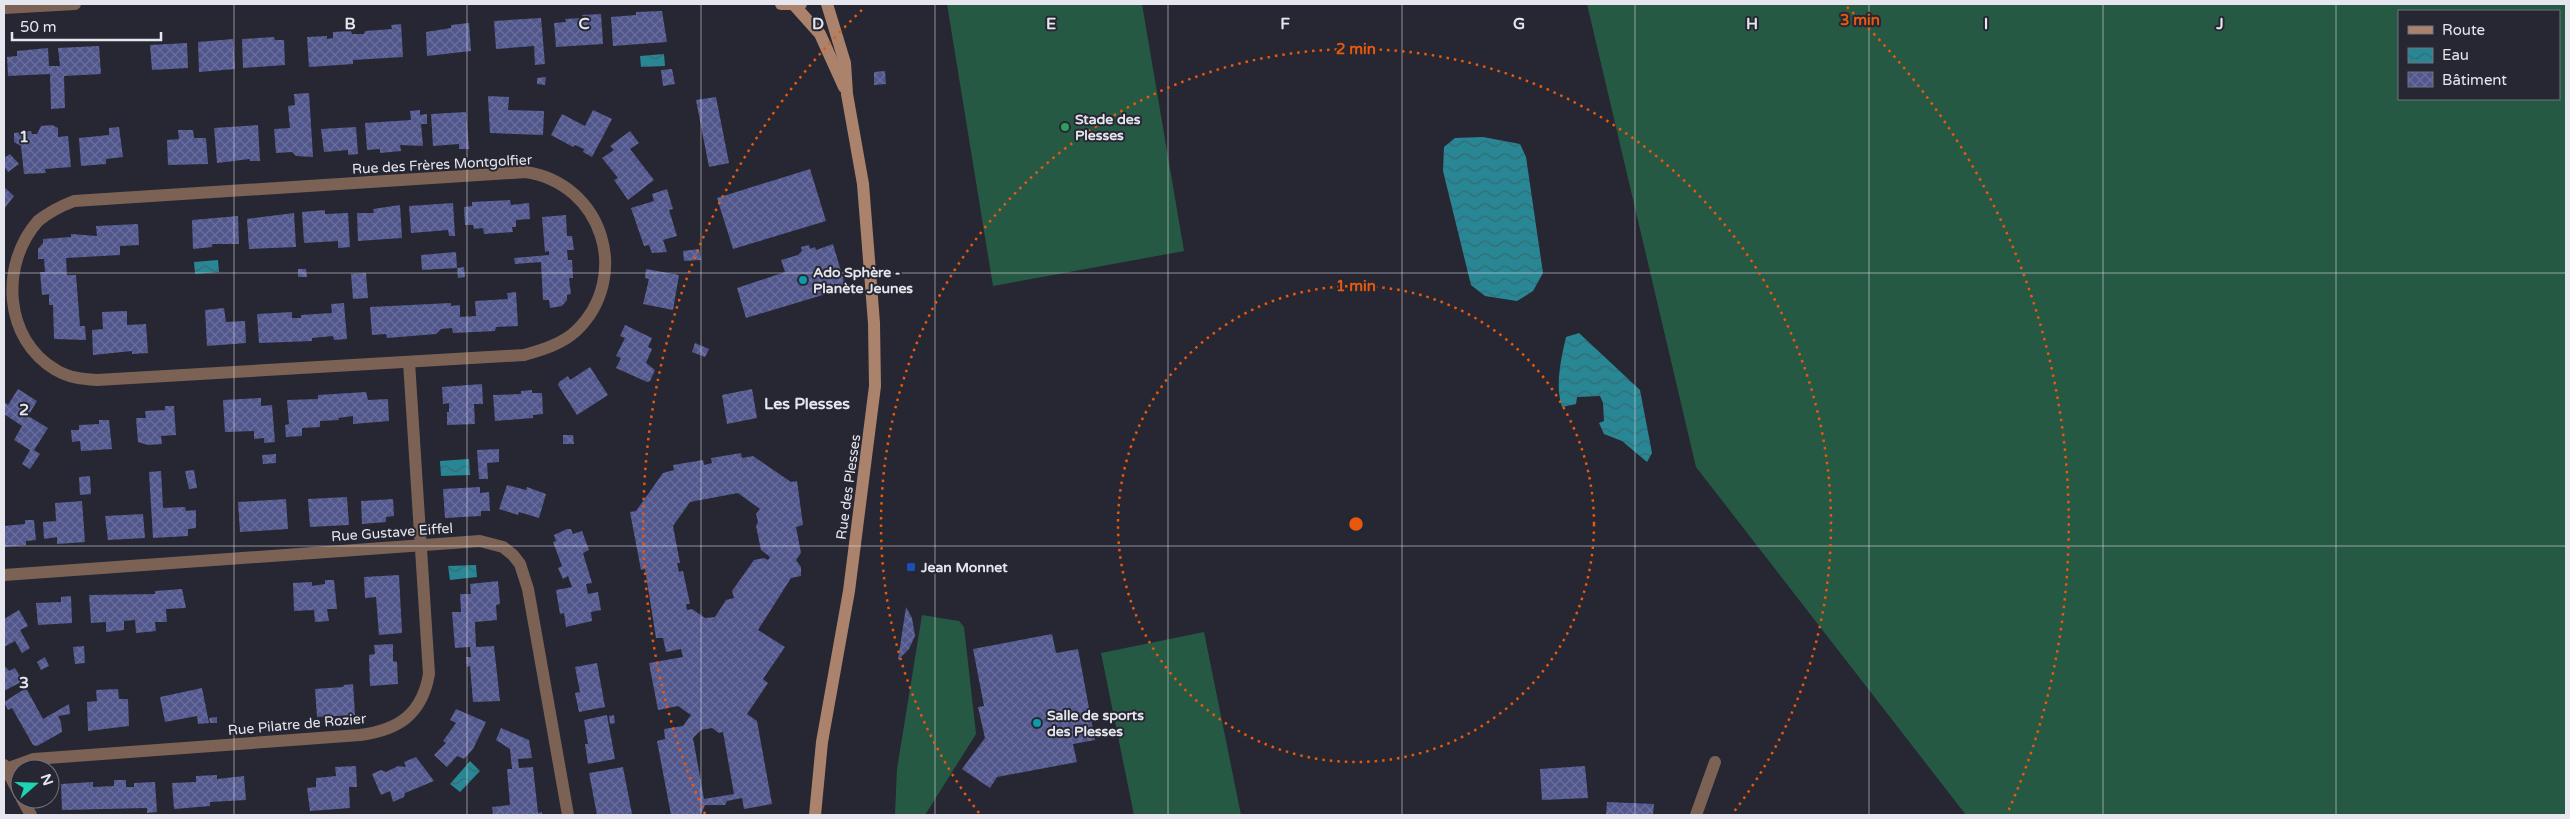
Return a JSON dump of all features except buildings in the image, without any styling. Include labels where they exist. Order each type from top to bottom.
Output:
[{"type":"street","points":[[4,8],[75,4]]},
{"type":"street","points":[[781,4],[798,4]]},
{"type":"street","name":"Rue des Plesses","points":[[798,4],[820,34],[847,94]]},
{"type":"street","name":"Rue des Plesses","points":[[815,815],[822,742],[849,591],[875,386],[868,230],[863,184],[847,94],[845,63],[827,4]]},
{"type":"street","name":"Rue des Frères Montgolfier","points":[[526,172],[542,174],[577,196],[594,216],[603,241],[606,266],[601,292],[591,312],[575,332],[550,347],[524,355],[116,380],[75,377],[58,371],[40,359],[27,345],[9,311],[5,294],[8,270],[14,253],[24,238],[36,222],[55,209],[74,201],[526,172]]},
{"type":"street","name":"Rue Pilatre de Rozier","points":[[5,767],[34,759],[377,733],[406,719],[418,705],[426,690],[429,674],[409,362]]},
{"type":"street","name":"Rue Gustave Eiffel","points":[[4,575],[480,540],[493,542],[513,555],[520,564],[532,605],[568,815]]},
{"type":"street","points":[[1696,815],[1715,762]]},
{"type":"street","name":"Rue des Plesses","points":[[818,794],[822,815]]},
{"type":"green space","name":"Stade des Plesses","points":[[947,4],[1142,4],[1184,251],[993,286]]},
{"type":"green space","points":[[1587,4],[2566,4],[2566,815],[1966,815],[1696,467]]},
{"type":"green space","points":[[922,615],[959,621],[964,627],[976,734],[925,815],[895,815],[897,769]]},
{"type":"green space","points":[[1204,632],[1241,815],[1134,815],[1101,653]]},
{"type":"water","points":[[664,54],[665,66],[641,67],[640,56]]},
{"type":"water","points":[[1483,137],[1520,144],[1526,157],[1543,273],[1533,291],[1517,301],[1485,296],[1471,285],[1443,171],[1444,147],[1455,138]]},
{"type":"water","points":[[218,260],[219,272],[195,274],[194,262]]},
{"type":"water","points":[[1579,333],[1640,390],[1652,453],[1647,462],[1622,441],[1604,434],[1599,423],[1604,421],[1603,403],[1600,396],[1577,397],[1576,404],[1562,407],[1559,381],[1566,337]]},
{"type":"water","points":[[469,459],[470,475],[441,476],[440,461]]},
{"type":"water","points":[[476,565],[477,577],[450,580],[448,566]]},
{"type":"water","points":[[470,761],[480,771],[460,792],[450,784]]},
{"type":"place","name":"Stade des Plesses","points":[[1065,127]]},
{"type":"place","name":"Ado Sphère - Planète Jeunes","points":[[803,280]]},
{"type":"place","name":"Jean Monnet","points":[[911,567]]},
{"type":"place","name":"Salle de sports des Plesses","points":[[1037,723]]},
{"type":"district","name":"Les Plesses","points":[[807,403]]}]
